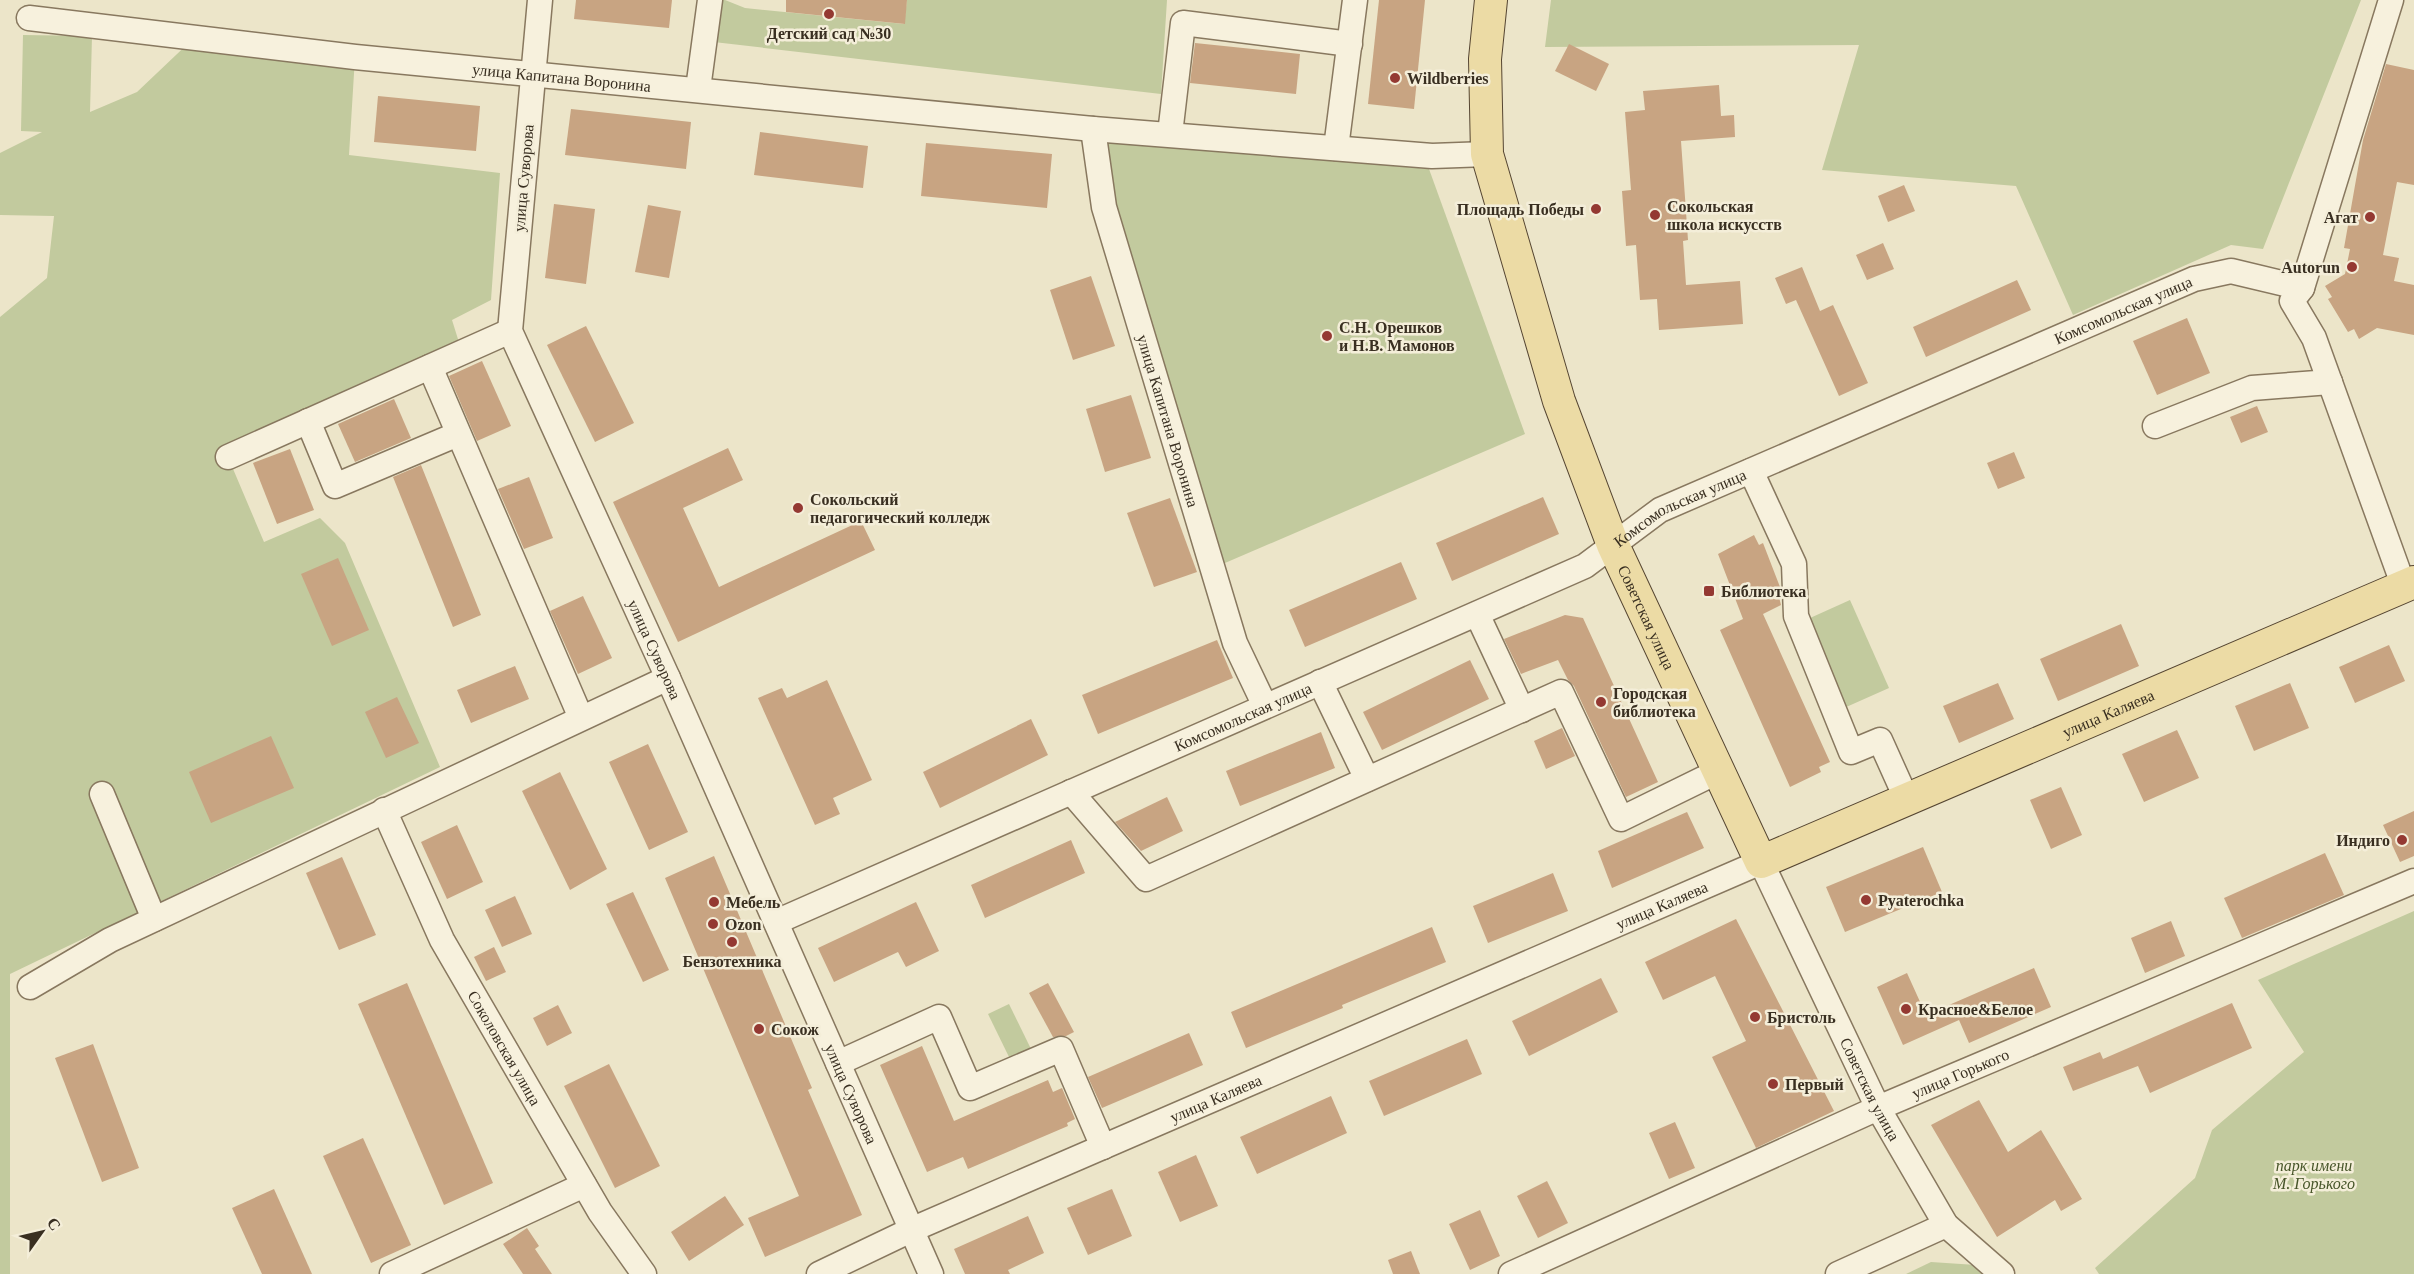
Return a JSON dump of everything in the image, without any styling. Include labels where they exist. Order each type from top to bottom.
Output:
[{"type":"main road","name":"Советская улица","points":[[1491,0],[1485,59],[1486,154],[1559,401],[1613,545],[1761,862]]},
{"type":"main road","name":"улица Каляева","points":[[1761,862],[2409,585]]},
{"type":"street","name":"улица Суворова","points":[[540,0],[510,331],[668,678],[931,1274]]},
{"type":"street","points":[[698,89],[710,0]]},
{"type":"street","points":[[1336,148],[1355,0]]},
{"type":"street","points":[[2391,0],[2302,288],[2292,301],[2314,338],[2409,585]]},
{"type":"street","name":"улица Капитана Воронина","points":[[29,18],[355,57],[1093,129],[1432,156],[1486,154]]},
{"type":"street","points":[[1170,134],[1183,23],[1350,44]]},
{"type":"street","name":"улица Капитана Воронина","points":[[1093,129],[1108,218],[1235,643],[1265,706]]},
{"type":"street","name":"Комсомольская улица","points":[[776,922],[1586,566],[1660,510],[2194,279],[2231,271],[2302,288]]},
{"type":"street","points":[[228,457],[510,331]]},
{"type":"street","points":[[430,367],[581,718]]},
{"type":"street","points":[[2155,426],[2252,388],[2330,382]]},
{"type":"street","points":[[308,421],[335,486],[458,434]]},
{"type":"street","points":[[1751,471],[1794,564],[1796,616],[1851,752],[1880,740],[1907,800]]},
{"type":"street","points":[[1477,614],[1522,710]]},
{"type":"street","points":[[30,987],[110,940],[668,678]]},
{"type":"street","points":[[1320,682],[1367,779]]},
{"type":"street","points":[[1071,792],[1146,879],[1561,692],[1621,819],[1719,771]]},
{"type":"street","points":[[102,794],[154,919]]},
{"type":"street","name":"Соколовская улица","points":[[384,810],[442,940],[600,1212],[644,1274]]},
{"type":"street","name":"Советская улица","points":[[1761,862],[1878,1108],[1946,1225],[2002,1274]]},
{"type":"street","name":"улица Каляева","points":[[819,1274],[911,1230],[1761,862]]},
{"type":"street","name":"улица Горького","points":[[1511,1274],[1878,1108],[2414,881]]},
{"type":"street","points":[[838,1063],[939,1017],[970,1088],[1062,1049],[1104,1147]]},
{"type":"street","points":[[392,1274],[584,1185]]},
{"type":"street","points":[[1838,1274],[1946,1225]]},
{"type":"green space","points":[[710,0],[725,0],[745,8],[904,24],[907,0],[1167,0],[1161,94],[705,41]]},
{"type":"green space","points":[[1551,0],[2361,0],[2263,249],[2231,245],[2073,315],[2016,186],[1822,170],[1859,45],[1545,47]]},
{"type":"green space","points":[[23,35],[92,36],[90,112],[137,92],[196,36],[355,57],[349,155],[500,173],[491,300],[452,320],[462,352],[228,457],[264,542],[320,518],[345,543],[440,767],[10,974],[10,1274],[0,1274],[0,317],[47,278],[54,216],[0,215],[0,153],[42,132],[21,131]]},
{"type":"green space","points":[[1107,140],[1429,169],[1525,434],[1218,566],[1112,206]]},
{"type":"green space","points":[[1850,600],[1889,688],[1835,712],[1799,623]]},
{"type":"green space","name":"парк имени М. Горького","points":[[2414,911],[2414,1274],[2099,1274],[2095,1268],[2195,1178],[2212,1130],[2304,1052],[2258,980]]},
{"type":"green space","points":[[1009,1004],[1031,1049],[1010,1059],[988,1014]]},
{"type":"green space","points":[[1931,1262],[1976,1265],[1989,1274],[1906,1274]]},
{"type":"building","points":[[576,0],[672,0],[669,28],[574,19]]},
{"type":"building","points":[[786,0],[907,0],[905,24],[786,12]]},
{"type":"building","points":[[1379,0],[1425,0],[1414,109],[1368,104]]},
{"type":"building","points":[[1195,43],[1300,54],[1296,94],[1190,83]]},
{"type":"building","points":[[1569,44],[1609,64],[1596,91],[1555,71]]},
{"type":"building","name":"Агат","points":[[2386,64],[2414,70],[2414,185],[2397,182],[2383,255],[2399,258],[2394,281],[2414,285],[2414,335],[2377,328],[2359,339],[2354,329],[2348,332],[2328,299],[2332,297],[2325,286],[2345,274],[2350,249],[2344,248],[2363,140]]},
{"type":"building","name":"Сокольская школа искусств","points":[[1719,85],[1721,116],[1734,115],[1735,137],[1681,141],[1688,240],[1683,241],[1686,285],[1740,281],[1743,324],[1659,330],[1657,299],[1640,300],[1636,245],[1626,246],[1622,191],[1631,190],[1625,112],[1645,110],[1643,91]]},
{"type":"building","points":[[378,96],[480,106],[476,151],[374,142]]},
{"type":"building","points":[[571,109],[691,122],[686,169],[565,155]]},
{"type":"building","points":[[760,132],[868,146],[863,188],[754,175]]},
{"type":"building","points":[[926,143],[1052,154],[1047,208],[921,196]]},
{"type":"building","points":[[1904,185],[1915,211],[1888,222],[1878,196]]},
{"type":"building","points":[[554,204],[595,209],[586,284],[545,278]]},
{"type":"building","points":[[648,205],[681,211],[669,278],[635,272]]},
{"type":"building","points":[[1883,243],[1894,269],[1867,280],[1856,255]]},
{"type":"building","points":[[1802,267],[1820,311],[1833,305],[1868,383],[1839,396],[1796,300],[1786,304],[1775,278]]},
{"type":"building","points":[[1091,276],[1115,346],[1073,360],[1050,290]]},
{"type":"building","points":[[2017,280],[2031,310],[1926,357],[1913,327]]},
{"type":"building","points":[[2187,318],[2210,373],[2157,395],[2133,341]]},
{"type":"building","points":[[586,326],[634,423],[595,442],[547,345]]},
{"type":"building","points":[[482,361],[511,426],[477,441],[449,376]]},
{"type":"building","points":[[1131,395],[1151,458],[1105,472],[1086,409]]},
{"type":"building","points":[[394,399],[411,438],[355,462],[338,424]]},
{"type":"building","points":[[2257,406],[2268,432],[2241,443],[2230,417]]},
{"type":"building","points":[[728,448],[743,480],[683,508],[719,587],[861,521],[875,550],[678,642],[613,502]]},
{"type":"building","points":[[290,449],[314,510],[277,524],[253,463]]},
{"type":"building","points":[[2014,452],[2025,478],[1998,489],[1987,463]]},
{"type":"building","points":[[421,465],[481,615],[453,627],[393,477]]},
{"type":"building","points":[[529,477],[553,538],[524,549],[498,489]]},
{"type":"building","points":[[1543,497],[1559,534],[1452,581],[1436,543]]},
{"type":"building","points":[[1170,498],[1197,572],[1154,587],[1127,513]]},
{"type":"building","points":[[1754,535],[1759,545],[1763,543],[1780,587],[1777,589],[1781,605],[1763,614],[1830,762],[1819,767],[1821,772],[1790,787],[1720,630],[1743,619],[1718,554]]},
{"type":"building","points":[[338,558],[369,630],[332,646],[301,574]]},
{"type":"building","points":[[1401,562],[1417,599],[1305,647],[1289,610]]},
{"type":"building","points":[[583,596],[612,658],[578,674],[550,611]]},
{"type":"building","points":[[1565,615],[1583,618],[1658,782],[1626,797],[1574,686],[1568,680],[1558,660],[1521,674],[1504,639]]},
{"type":"building","points":[[2121,624],[2139,666],[2058,701],[2040,659]]},
{"type":"building","points":[[1217,640],[1233,678],[1098,734],[1082,695]]},
{"type":"building","points":[[2389,645],[2405,681],[2355,703],[2339,667]]},
{"type":"building","points":[[1470,660],[1489,699],[1382,750],[1363,712]]},
{"type":"building","points":[[515,666],[529,699],[471,723],[457,690]]},
{"type":"building","points":[[827,680],[872,780],[833,798],[840,814],[815,825],[758,698],[782,688],[787,698]]},
{"type":"building","points":[[1998,683],[2014,719],[1959,743],[1943,706]]},
{"type":"building","points":[[2290,683],[2309,728],[2254,751],[2235,706]]},
{"type":"building","points":[[397,697],[419,743],[386,758],[365,712]]},
{"type":"building","points":[[1031,719],[1048,755],[940,808],[923,772]]},
{"type":"building","points":[[1562,728],[1575,756],[1546,769],[1534,741]]},
{"type":"building","points":[[2177,730],[2199,778],[2144,802],[2122,754]]},
{"type":"building","points":[[1321,732],[1335,768],[1240,806],[1226,771]]},
{"type":"building","points":[[271,736],[294,788],[211,823],[189,772]]},
{"type":"building","points":[[648,744],[688,832],[649,850],[609,762]]},
{"type":"building","points":[[560,772],[607,869],[570,890],[522,791]]},
{"type":"building","points":[[2061,787],[2082,835],[2051,849],[2030,800]]},
{"type":"building","points":[[1167,797],[1183,831],[1141,851],[1115,822]]},
{"type":"building","name":"Индиго","points":[[2414,811],[2414,856],[2400,862],[2383,825]]},
{"type":"building","points":[[1687,812],[1704,848],[1612,888],[1598,851]]},
{"type":"building","points":[[457,825],[483,882],[447,899],[421,842]]},
{"type":"building","points":[[1071,840],[1085,873],[985,918],[971,885]]},
{"type":"building","points":[[1923,847],[1942,892],[1845,932],[1826,887]]},
{"type":"building","points":[[2325,853],[2344,895],[2242,938],[2224,898]]},
{"type":"building","points":[[714,856],[812,1088],[808,1090],[862,1215],[765,1257],[748,1218],[799,1196],[665,878]]},
{"type":"building","points":[[342,857],[376,935],[339,950],[306,873]]},
{"type":"building","points":[[1553,873],[1568,911],[1488,943],[1473,906]]},
{"type":"building","points":[[633,892],[669,970],[643,982],[606,904]]},
{"type":"building","points":[[515,896],[532,934],[502,947],[485,910]]},
{"type":"building","points":[[916,902],[939,951],[906,967],[898,952],[834,982],[818,948]]},
{"type":"building","name":"Первый","points":[[1736,919],[1834,1111],[1756,1148],[1712,1057],[1746,1041],[1715,976],[1663,1000],[1645,962]]},
{"type":"building","points":[[2171,921],[2185,956],[2145,973],[2131,938]]},
{"type":"building","points":[[1432,927],[1446,962],[1246,1048],[1231,1012]]},
{"type":"building","points":[[494,947],[506,972],[486,981],[474,957]]},
{"type":"building","points":[[2034,968],[2051,1007],[1969,1043],[1959,1020],[1903,1045],[1877,987],[1907,973],[1926,1015]]},
{"type":"building","points":[[1601,978],[1618,1012],[1529,1056],[1512,1021]]},
{"type":"building","points":[[407,983],[493,1183],[444,1205],[358,1004]]},
{"type":"building","points":[[1048,983],[1074,1032],[1066,1036],[1053,1037],[1029,993]]},
{"type":"building","points":[[2232,1003],[2252,1048],[2150,1093],[2138,1066],[2073,1091],[2063,1067],[2100,1052],[2103,1059]]},
{"type":"building","points":[[558,1005],[572,1033],[547,1046],[533,1018]]},
{"type":"building","points":[[1189,1033],[1203,1065],[1102,1108],[1088,1077]]},
{"type":"building","points":[[1467,1039],[1482,1074],[1384,1116],[1369,1081]]},
{"type":"building","points":[[93,1044],[139,1168],[102,1182],[55,1058]]},
{"type":"building","points":[[922,1046],[954,1121],[1048,1080],[1053,1092],[1062,1088],[1075,1119],[1067,1123],[1068,1126],[968,1169],[963,1157],[927,1172],[880,1065]]},
{"type":"building","points":[[609,1064],[660,1166],[615,1188],[564,1086]]},
{"type":"building","points":[[1331,1096],[1347,1133],[1257,1174],[1240,1137]]},
{"type":"building","points":[[1979,1100],[2008,1152],[2041,1130],[2082,1199],[2061,1211],[2055,1200],[1997,1237],[1931,1125]]},
{"type":"building","points":[[1675,1122],[1695,1168],[1669,1179],[1649,1133]]},
{"type":"building","points":[[363,1138],[411,1245],[371,1263],[323,1156]]},
{"type":"building","points":[[1196,1155],[1218,1206],[1180,1222],[1158,1172]]},
{"type":"building","points":[[1547,1181],[1568,1223],[1538,1238],[1517,1196]]},
{"type":"building","points":[[274,1189],[312,1274],[262,1274],[232,1208]]},
{"type":"building","points":[[1112,1189],[1132,1236],[1088,1255],[1067,1208]]},
{"type":"building","points":[[725,1196],[744,1225],[689,1261],[671,1232]]},
{"type":"building","points":[[1480,1210],[1500,1256],[1470,1270],[1449,1224]]},
{"type":"building","points":[[1028,1216],[1044,1253],[1008,1270],[1010,1274],[965,1274],[954,1249]]},
{"type":"building","points":[[527,1228],[539,1246],[535,1249],[552,1274],[523,1274],[503,1244]]},
{"type":"building","points":[[1411,1251],[1420,1274],[1393,1274],[1388,1260]]},
{"type":"place","name":"Детский сад №30","points":[[829,14]]},
{"type":"place","name":"Wildberries","points":[[1395,78]]},
{"type":"place","name":"Площадь Победы","points":[[1596,209]]},
{"type":"place","name":"Сокольская школа искусств","points":[[1655,215]]},
{"type":"place","name":"Агат","points":[[2370,217]]},
{"type":"place","name":"Autorun","points":[[2352,267]]},
{"type":"place","name":"С.Н. Орешков и Н.В. Мамонов","points":[[1327,336]]},
{"type":"place","name":"Сокольский педагогический колледж","points":[[798,508]]},
{"type":"place","name":"Библиотека","points":[[1709,591]]},
{"type":"place","name":"Городская библиотека","points":[[1601,702]]},
{"type":"place","name":"Индиго","points":[[2402,840]]},
{"type":"place","name":"Pyaterochka","points":[[1866,900]]},
{"type":"place","name":"Мебель","points":[[714,902]]},
{"type":"place","name":"Ozon","points":[[713,924]]},
{"type":"place","name":"Бензотехника","points":[[732,942]]},
{"type":"place","name":"Красное&Белое","points":[[1906,1009]]},
{"type":"place","name":"Бристоль","points":[[1755,1017]]},
{"type":"place","name":"Сокож","points":[[759,1029]]},
{"type":"place","name":"Первый","points":[[1773,1084]]}]
